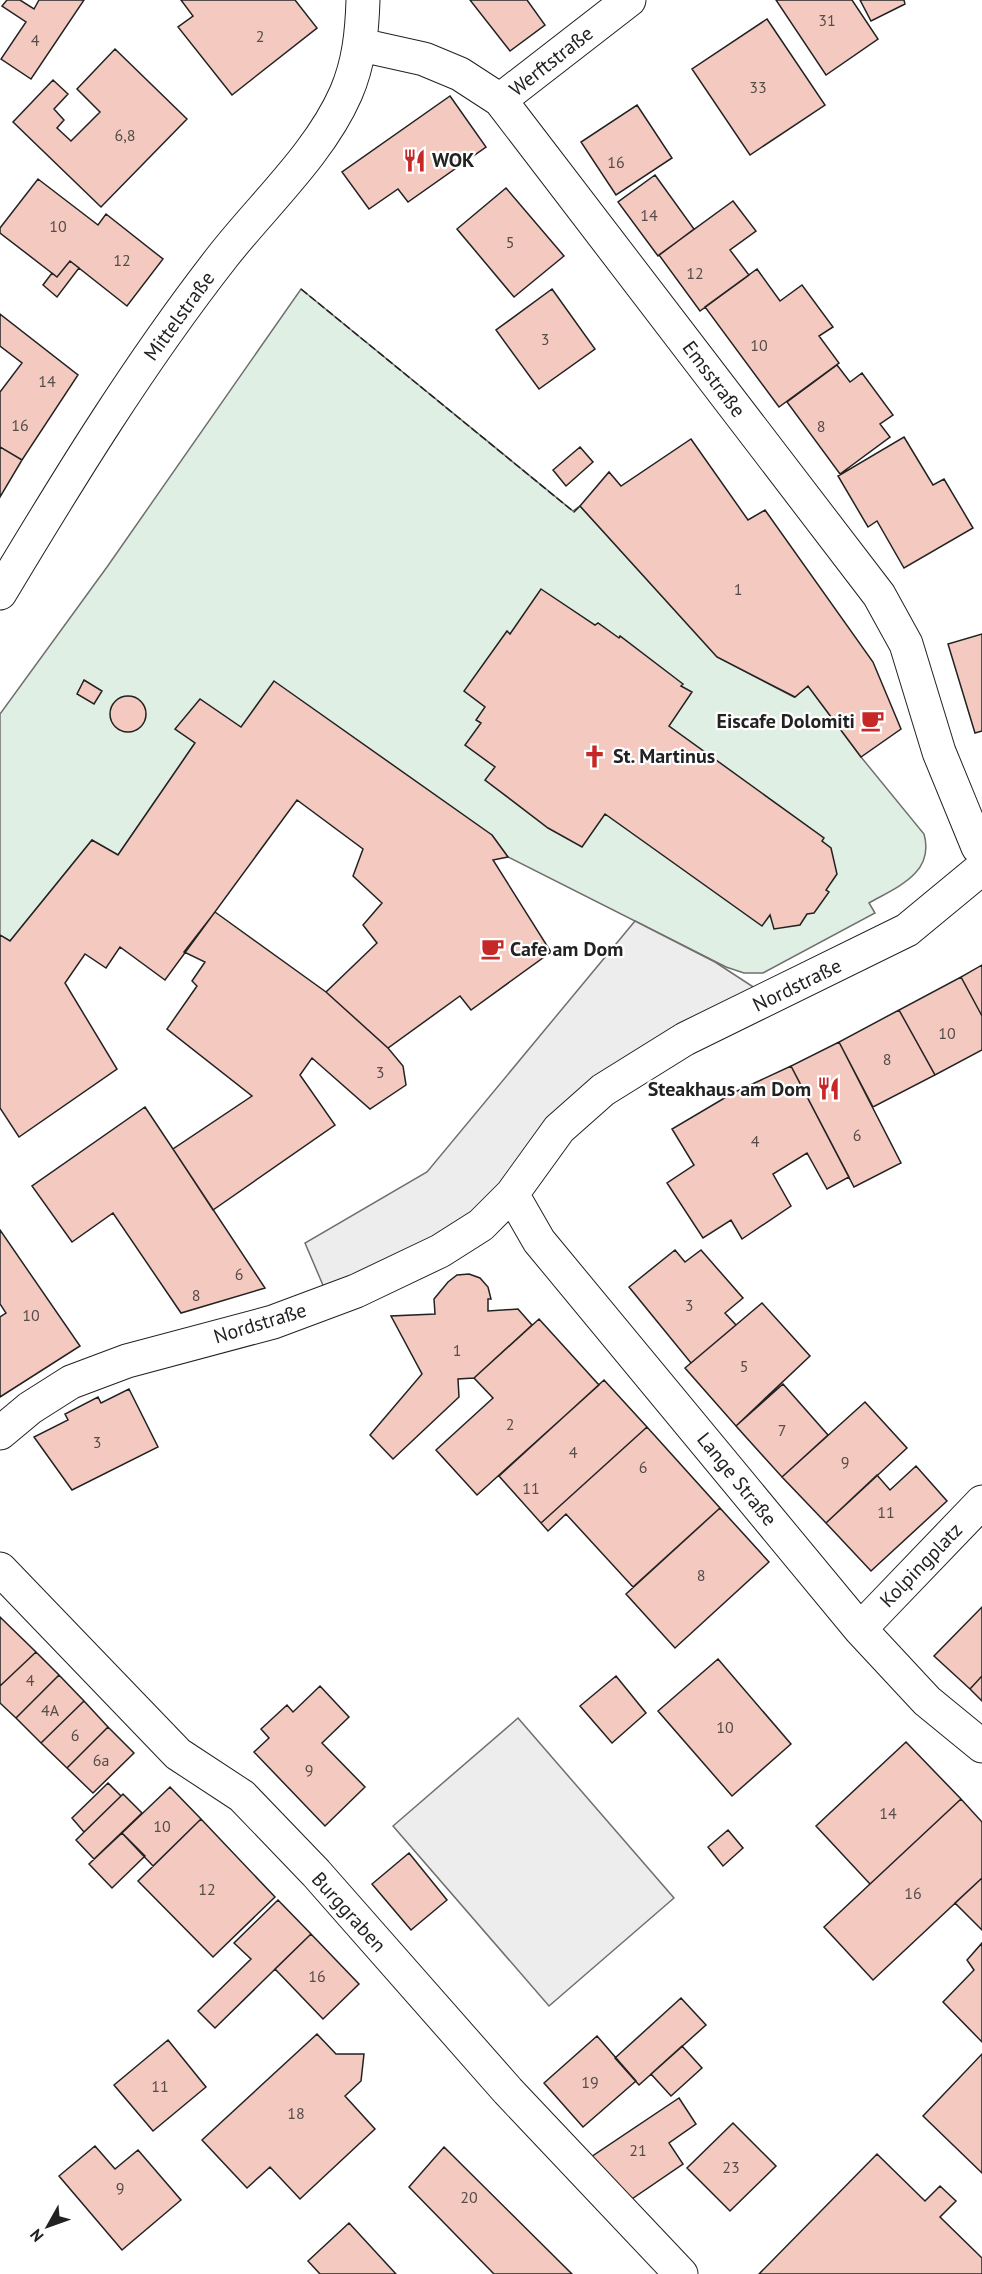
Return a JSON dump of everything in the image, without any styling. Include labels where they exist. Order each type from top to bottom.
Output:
[{"type":"street","points":[[360,45],[363,0]]},
{"type":"street","name":"Werftstraße","points":[[500,100],[629,0]]},
{"type":"street","name":"Emsstraße","points":[[360,45],[424,59],[460,74],[500,100],[879,595],[906,644],[939,752],[978,847],[982,850]]},
{"type":"street","name":"Mittelstraße","points":[[0,593],[140,371],[223,255],[330,123],[346,93],[360,45]]},
{"type":"street","name":"Nordstraße","points":[[0,1433],[30,1408],[71,1382],[127,1361],[273,1322],[356,1291],[429,1256],[482,1225],[512,1194],[560,1130],[603,1090],[685,1039],[907,930],[982,868]]},
{"type":"street","name":"Lange Straße","points":[[512,1194],[539,1241],[860,1629],[927,1701],[982,1746]]},
{"type":"street","name":"Kolpingplatz","points":[[860,1629],[982,1502]]},
{"type":"street","name":"Burggraben","points":[[0,1569],[178,1754],[242,1796],[316,1873],[508,2091],[681,2274]]},
{"type":"green space","points":[[301,289],[573,511],[580,506],[717,657],[794,697],[808,686],[861,757],[924,834],[926,848],[919,869],[902,884],[869,903],[875,913],[763,973],[744,973],[726,967],[508,857],[492,835],[241,727],[195,743],[118,855],[92,840],[10,941],[0,935],[0,714],[107,567]]},
{"type":"shaded area","points":[[635,921],[715,962],[761,992],[618,1072],[482,1214],[328,1297],[305,1243],[427,1172]]},
{"type":"shaded area","points":[[518,1718],[674,1898],[549,2006],[393,1826]]},
{"type":"building","points":[[7,0],[20,0],[34,9],[39,0],[84,0],[31,79],[1,59],[26,22],[2,6]]},
{"type":"building","points":[[181,0],[295,0],[317,28],[232,95],[178,27],[193,16]]},
{"type":"building","points":[[470,0],[527,0],[545,25],[510,51]]},
{"type":"building","points":[[776,0],[852,0],[878,39],[826,75]]},
{"type":"building","points":[[860,0],[904,0],[905,4],[871,21]]},
{"type":"building","points":[[767,19],[825,105],[750,155],[692,69]]},
{"type":"building","points":[[115,49],[187,119],[101,207],[13,122],[53,80],[68,94],[54,109],[64,120],[57,128],[71,141],[100,112],[77,89]]},
{"type":"building","name":"WOK","points":[[450,96],[486,147],[408,202],[398,189],[369,209],[342,172]]},
{"type":"building","points":[[637,105],[672,158],[616,195],[581,142]]},
{"type":"building","points":[[655,175],[694,229],[658,256],[618,202]]},
{"type":"building","points":[[38,179],[98,225],[106,214],[163,259],[127,306],[70,261],[57,277],[0,233],[0,228]]},
{"type":"building","points":[[506,188],[564,256],[514,297],[457,229]]},
{"type":"building","points":[[733,201],[756,231],[730,250],[749,275],[700,311],[659,255]]},
{"type":"building","points":[[70,261],[79,268],[57,297],[43,285],[52,273],[57,277]]},
{"type":"building","points":[[757,269],[780,301],[802,285],[833,327],[819,336],[839,363],[779,407],[705,307]]},
{"type":"building","points":[[552,289],[595,349],[539,389],[496,330]]},
{"type":"building","points":[[0,314],[78,375],[22,460],[0,447],[0,392],[22,363],[0,346]]},
{"type":"building","points":[[837,365],[850,382],[862,373],[893,415],[880,424],[890,437],[840,474],[787,402]]},
{"type":"building","points":[[904,437],[933,485],[944,479],[973,528],[904,568],[877,521],[868,527],[838,476]]},
{"type":"building","points":[[691,439],[748,520],[765,510],[873,662],[901,729],[861,757],[808,686],[795,697],[717,657],[580,506],[609,472],[621,486]]},
{"type":"building","points":[[0,447],[22,460],[0,497]]},
{"type":"building","points":[[580,447],[593,462],[566,486],[553,470]]},
{"type":"building","name":"St. Martinus","points":[[541,589],[595,625],[598,623],[619,638],[620,636],[683,684],[681,686],[692,692],[669,726],[824,838],[822,841],[831,848],[837,874],[826,890],[829,892],[814,913],[807,914],[800,925],[774,929],[770,915],[762,926],[605,814],[582,847],[548,828],[485,780],[495,767],[465,745],[481,723],[476,720],[485,707],[464,691],[507,631],[510,634]]},
{"type":"building","points":[[982,634],[982,731],[975,733],[948,644]]},
{"type":"building","points":[[84,680],[102,691],[94,704],[77,694]]},
{"type":"building","points":[[274,681],[492,835],[508,857],[493,860],[551,952],[471,1010],[460,996],[388,1048],[326,992],[377,943],[363,925],[382,903],[353,876],[363,849],[297,800],[165,980],[120,947],[106,968],[85,954],[65,983],[117,1069],[19,1137],[0,1108],[0,935],[10,941],[92,840],[118,855],[195,743],[175,729],[200,699],[241,727]]},
{"type":"building","points":[[128,696],[140,702],[146,714],[140,726],[128,732],[116,726],[110,714],[116,702]]},
{"type":"building","points":[[215,912],[326,992],[388,1048],[403,1066],[406,1085],[370,1109],[312,1058],[300,1075],[335,1125],[213,1210],[173,1149],[252,1096],[167,1029],[197,986],[192,981],[205,962],[184,952]]},
{"type":"building","points":[[982,965],[982,1016],[961,977]]},
{"type":"building","points":[[961,977],[982,1016],[982,1050],[935,1075],[899,1010]]},
{"type":"building","points":[[899,1010],[935,1075],[873,1107],[839,1042]]},
{"type":"building","points":[[839,1042],[901,1163],[854,1187],[791,1066]]},
{"type":"building","points":[[791,1066],[849,1177],[827,1189],[807,1153],[773,1174],[791,1206],[742,1239],[731,1220],[703,1238],[667,1183],[694,1165],[672,1129],[733,1093]]},
{"type":"building","points":[[145,1107],[265,1288],[181,1313],[113,1213],[72,1242],[32,1186]]},
{"type":"building","points":[[0,1230],[80,1346],[0,1397],[0,1317],[6,1313],[0,1304]]},
{"type":"building","points":[[675,1250],[685,1262],[701,1250],[743,1298],[725,1313],[736,1325],[691,1363],[629,1287]]},
{"type":"building","points":[[469,1274],[480,1278],[488,1287],[491,1299],[488,1299],[488,1311],[518,1309],[532,1325],[474,1378],[458,1379],[459,1397],[393,1459],[370,1435],[422,1374],[391,1316],[435,1314],[434,1299],[448,1282],[457,1275]]},
{"type":"building","points":[[762,1303],[810,1356],[736,1426],[685,1368]]},
{"type":"building","points":[[539,1319],[599,1385],[477,1495],[436,1450],[493,1398],[474,1378]]},
{"type":"building","points":[[604,1380],[647,1427],[541,1523],[499,1476]]},
{"type":"building","points":[[783,1384],[828,1435],[782,1477],[736,1426]]},
{"type":"building","points":[[129,1389],[158,1447],[72,1490],[34,1437],[68,1420],[65,1414],[98,1397],[101,1403]]},
{"type":"building","points":[[865,1402],[907,1448],[826,1523],[782,1477]]},
{"type":"building","points":[[647,1427],[720,1508],[633,1587],[566,1514],[548,1531],[541,1523]]},
{"type":"building","points":[[916,1466],[947,1501],[871,1571],[826,1523],[877,1475],[890,1490]]},
{"type":"building","points":[[720,1508],[769,1562],[675,1648],[626,1594]]},
{"type":"building","points":[[982,1607],[982,1676],[970,1689],[934,1656]]},
{"type":"building","points":[[0,1617],[36,1652],[0,1686]]},
{"type":"building","points":[[36,1652],[59,1675],[16,1718],[0,1703],[0,1686]]},
{"type":"building","points":[[718,1659],[791,1744],[732,1796],[658,1711]]},
{"type":"building","points":[[59,1675],[84,1701],[41,1743],[16,1718]]},
{"type":"building","points":[[616,1676],[646,1713],[612,1743],[580,1706]]},
{"type":"building","points":[[982,1676],[982,1701],[970,1689]]},
{"type":"building","points":[[320,1686],[349,1717],[322,1743],[365,1787],[325,1826],[254,1752],[269,1738],[261,1729],[287,1705],[293,1712]]},
{"type":"building","points":[[84,1701],[108,1727],[67,1768],[41,1743]]},
{"type":"building","points":[[108,1727],[134,1753],[93,1793],[67,1768]]},
{"type":"building","points":[[906,1742],[961,1799],[870,1884],[816,1826]]},
{"type":"building","points":[[108,1783],[121,1796],[84,1832],[72,1818]]},
{"type":"building","points":[[170,1787],[201,1819],[153,1866],[122,1833]]},
{"type":"building","points":[[123,1794],[142,1813],[94,1859],[76,1840]]},
{"type":"building","points":[[961,1799],[982,1822],[982,1878],[873,1980],[824,1927]]},
{"type":"building","points":[[201,1819],[275,1897],[213,1957],[138,1881]]},
{"type":"building","points":[[728,1830],[743,1848],[723,1866],[708,1847]]},
{"type":"building","points":[[122,1833],[145,1856],[112,1888],[89,1864]]},
{"type":"building","points":[[409,1853],[447,1900],[411,1930],[372,1884]]},
{"type":"building","points":[[982,1878],[982,1930],[955,1903]]},
{"type":"building","points":[[278,1900],[311,1934],[215,2028],[198,2011],[251,1959],[234,1943]]},
{"type":"building","points":[[311,1934],[359,1984],[323,2019],[275,1969]]},
{"type":"building","points":[[982,1943],[982,2042],[943,2002],[974,1970],[967,1960]]},
{"type":"building","points":[[681,1998],[706,2025],[639,2085],[615,2058]]},
{"type":"building","points":[[317,2034],[336,2054],[364,2054],[361,2081],[345,2096],[375,2129],[300,2199],[270,2167],[247,2188],[202,2140]]},
{"type":"building","points":[[597,2036],[636,2081],[583,2127],[544,2083]]},
{"type":"building","points":[[168,2040],[206,2087],[153,2131],[114,2085]]},
{"type":"building","points":[[682,2046],[702,2068],[671,2096],[651,2074]]},
{"type":"building","points":[[982,2054],[982,2173],[923,2116]]},
{"type":"building","points":[[679,2098],[696,2124],[669,2143],[683,2164],[623,2205],[591,2157]]},
{"type":"building","points":[[733,2123],[776,2166],[730,2211],[687,2168]]},
{"type":"building","points":[[95,2146],[115,2169],[138,2150],[181,2200],[122,2250],[59,2176]]},
{"type":"building","points":[[444,2147],[572,2274],[494,2274],[409,2187]]},
{"type":"building","points":[[877,2154],[925,2201],[940,2186],[956,2201],[940,2217],[982,2258],[982,2274],[759,2274]]},
{"type":"building","points":[[349,2223],[396,2274],[320,2274],[308,2261]]},
{"type":"fence","points":[[301,289],[574,512],[580,506]]},
{"type":"place","name":"WOK","points":[[414,160]]},
{"type":"place","name":"Eiscafe Dolomiti","points":[[873,721]]},
{"type":"place","name":"St. Martinus","points":[[595,756]]},
{"type":"place","name":"Cafe am Dom","points":[[492,949]]},
{"type":"place","name":"Steakhaus am Dom","points":[[829,1089]]}]
